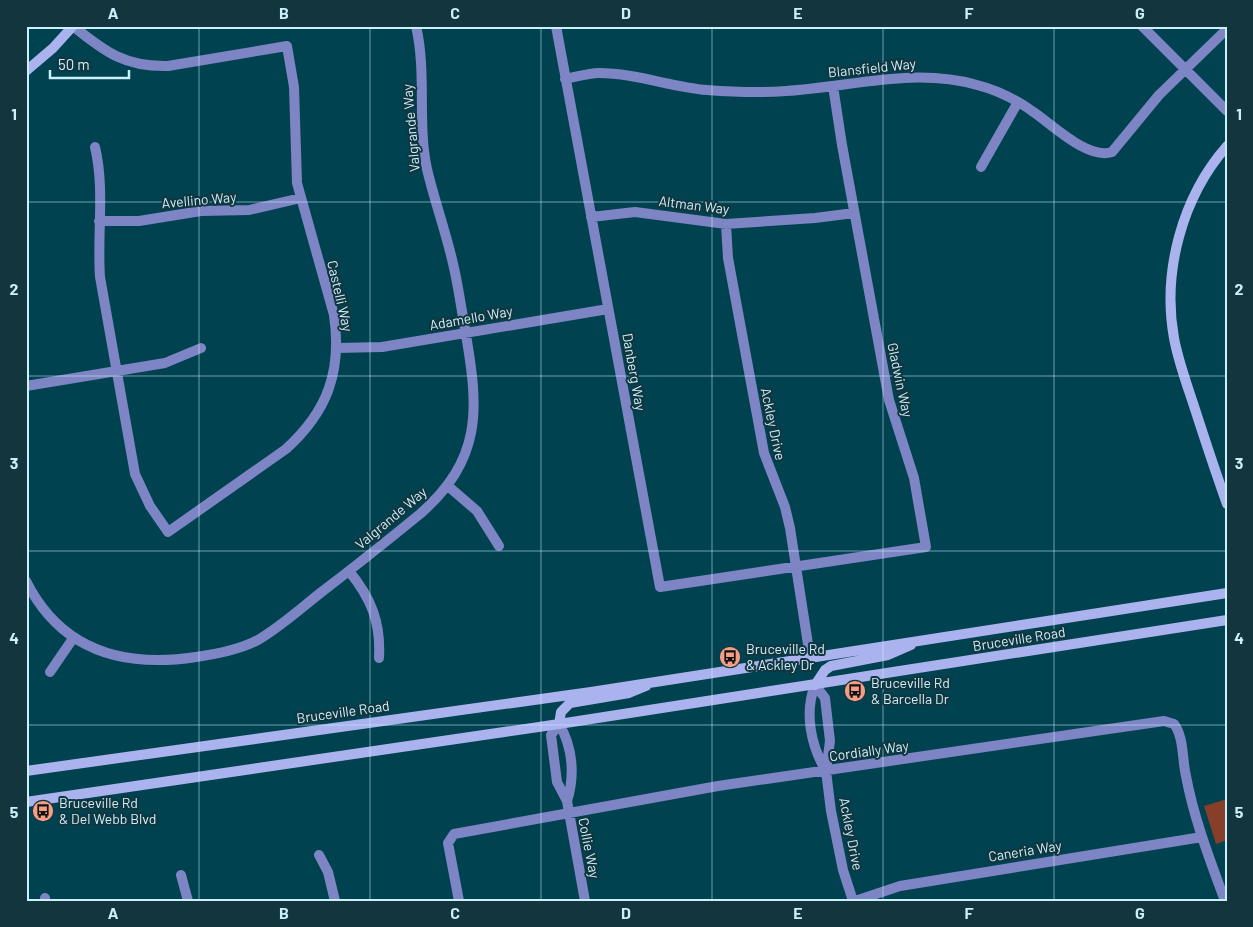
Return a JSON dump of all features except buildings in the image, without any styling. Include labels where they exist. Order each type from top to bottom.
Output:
[{"type":"main road","points":[[26,71],[53,48],[73,26]]},
{"type":"main road","points":[[1227,146],[1203,180],[1186,215],[1174,260],[1171,317],[1177,353],[1227,504]]},
{"type":"main road","name":"Bruceville Road","points":[[26,771],[590,692],[663,679],[1227,594]]},
{"type":"main road","name":"Bruceville Road","points":[[26,802],[559,724],[1227,620]]},
{"type":"main road","name":"Bruceville Road","points":[[815,685],[824,670],[831,666],[888,655],[924,640]]},
{"type":"main road","name":"Bruceville Road","points":[[559,724],[561,712],[570,703],[629,693],[663,679]]},
{"type":"street","name":"Castelli Way","points":[[73,26],[102,49],[117,58],[150,66],[168,66],[287,46],[294,88],[296,171],[301,198],[334,316],[337,348],[330,388],[314,419],[286,449],[168,532],[150,506],[135,474],[100,276],[100,183],[95,147]]},
{"type":"street","name":"Valgrande Way","points":[[26,581],[38,601],[52,618],[74,637],[99,650],[140,661],[162,662],[218,654],[257,640],[274,630],[420,514],[448,486],[462,462],[474,422],[474,384],[454,267],[427,169],[424,148],[420,56],[416,26]]},
{"type":"street","name":"Danberg Way","points":[[556,26],[660,587],[795,567]]},
{"type":"street","points":[[1142,26],[1227,111]]},
{"type":"street","name":"Blansfield Way","points":[[566,78],[598,73],[616,74],[680,87],[747,92],[787,91],[893,78],[928,76],[979,85],[1018,102],[1095,154],[1104,155],[1112,152],[1118,146],[1159,95],[1227,29]]},
{"type":"street","name":"Gladwin Way","points":[[795,567],[926,547],[914,478],[889,400],[854,213],[833,86]]},
{"type":"street","points":[[981,167],[1018,102]]},
{"type":"street","name":"Avellino Way","points":[[99,221],[139,221],[202,211],[250,210],[301,198]]},
{"type":"street","name":"Altman Way","points":[[591,217],[635,212],[726,224],[815,218],[854,213]]},
{"type":"street","name":"Ackley Drive","points":[[726,224],[728,258],[764,454],[785,507],[810,657]]},
{"type":"street","name":"Adamello Way","points":[[337,348],[382,347],[608,309]]},
{"type":"street","points":[[26,386],[165,363],[201,348]]},
{"type":"street","points":[[448,486],[477,511],[499,546]]},
{"type":"street","points":[[349,570],[363,588],[374,610],[380,640],[379,658]]},
{"type":"street","points":[[50,672],[74,637]]},
{"type":"street","name":"Ackley Drive","points":[[815,685],[825,698],[830,741],[826,771]]},
{"type":"street","name":"Ackley Drive","points":[[815,685],[809,700],[809,713],[814,743],[826,771],[837,844],[854,901]]},
{"type":"street","name":"Cordially Way","points":[[459,901],[448,842],[454,834],[718,786],[1170,722],[1174,724],[1179,734],[1186,776],[1202,837],[1225,901]]},
{"type":"street","name":"Collie Way","points":[[567,801],[571,788],[572,772],[567,737],[559,724],[551,735],[557,782],[567,801],[585,901]]},
{"type":"street","name":"Caneria Way","points":[[854,901],[880,890],[900,886],[1202,837]]},
{"type":"street","points":[[319,855],[328,872],[335,901]]},
{"type":"street","points":[[181,875],[188,901]]},
{"type":"shaded area","points":[[1227,799],[1227,840],[1216,844],[1204,806]]},
{"type":"place","name":"Bruceville Rd & Ackley Dr","points":[[730,657]]},
{"type":"place","name":"Bruceville Rd & Barcella Dr","points":[[855,691]]},
{"type":"place","name":"Bruceville Rd & Del Webb Blvd","points":[[43,811]]}]
